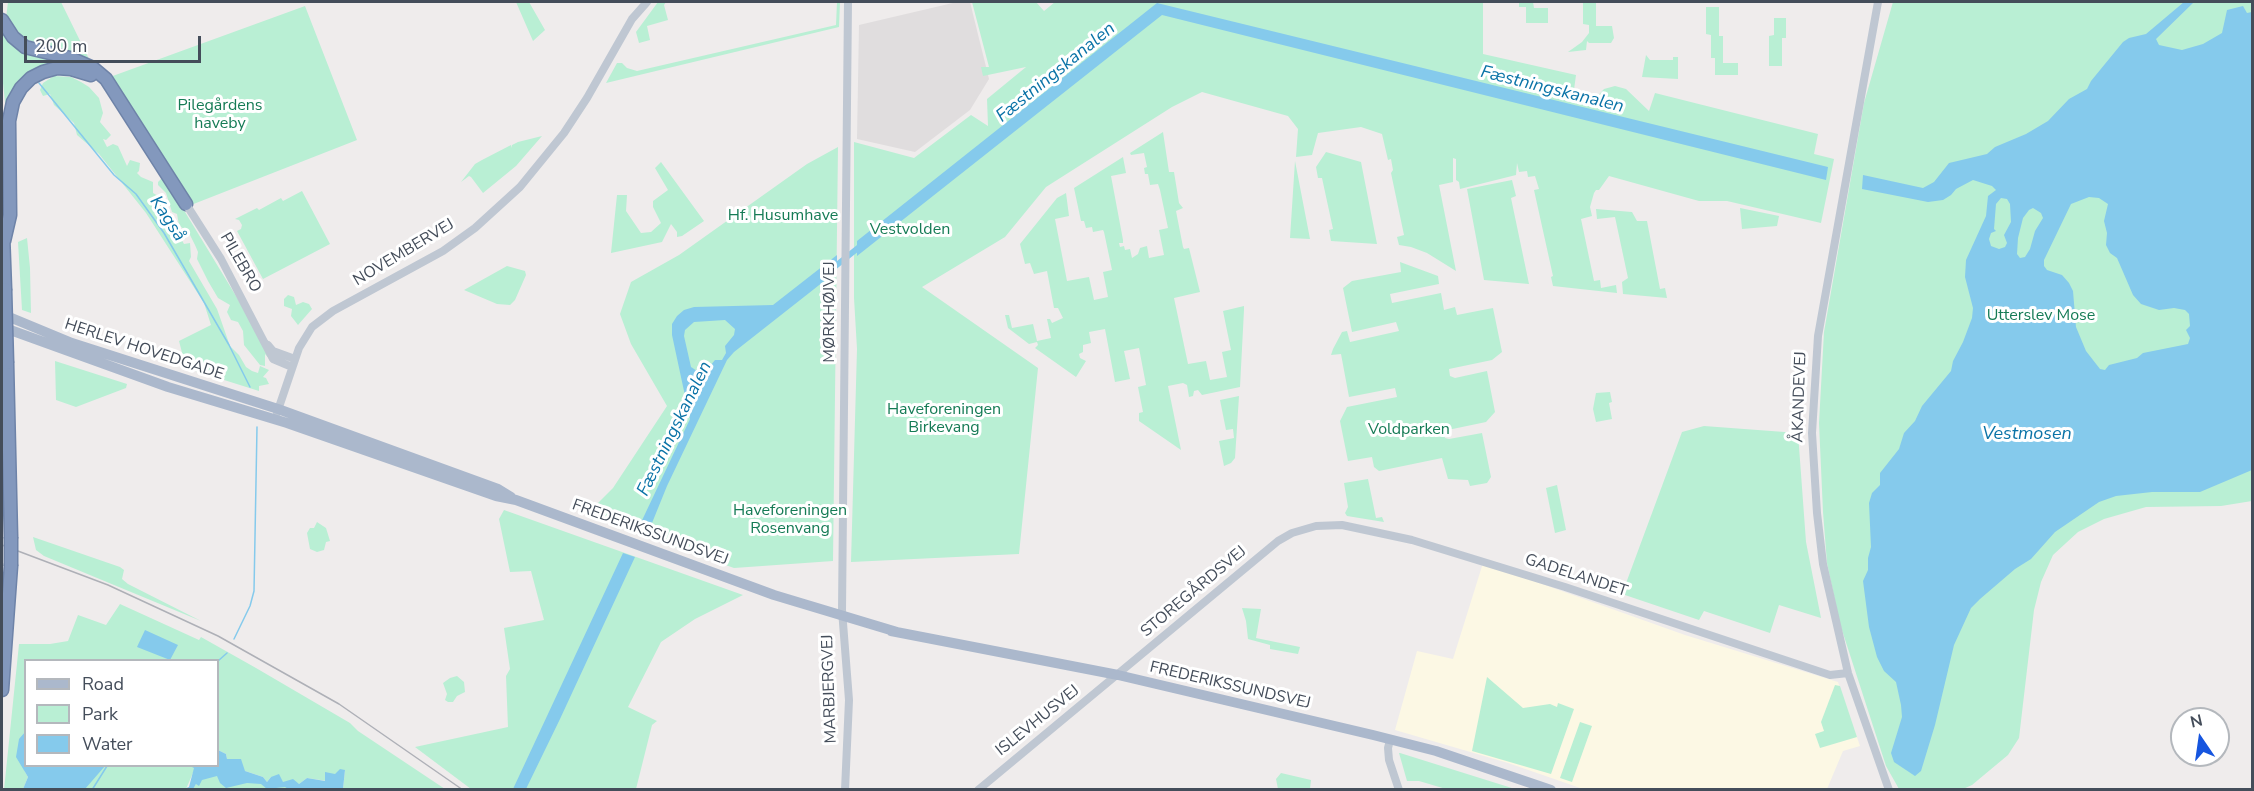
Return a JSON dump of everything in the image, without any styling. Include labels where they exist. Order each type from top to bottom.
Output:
[{"type":"highway","points":[[2,20],[13,37],[25,47],[70,58],[93,68],[105,79],[186,204]]},
{"type":"highway","points":[[4,241],[10,215],[9,122],[13,102],[21,88],[31,78],[57,68],[85,72],[111,90]]},
{"type":"highway","points":[[2,214],[11,537],[2,690]]},
{"type":"main road","name":"HERLEV HOVEDGADE","points":[[2,314],[72,343],[277,414]]},
{"type":"main road","name":"HERLEV HOVEDGADE","points":[[2,327],[168,387],[277,414]]},
{"type":"main road","name":"FREDERIKSSUNDSVEJ","points":[[277,414],[498,489],[516,500],[774,595],[791,604],[897,632],[1118,675],[1436,751],[1551,789]]},
{"type":"street","name":"NOVEMBERVEJ","points":[[277,414],[293,363],[305,338],[321,320],[443,251],[478,225],[520,187],[564,133],[587,98],[632,19],[647,2]]},
{"type":"street","name":"MØRKHØJVEJ","points":[[842,619],[848,2]]},
{"type":"street","name":"ÅKANDEVEJ","points":[[1878,2],[1818,336],[1812,421],[1817,513],[1823,564],[1848,673],[1889,789]]},
{"type":"street","name":"PILEBRO","points":[[186,204],[221,260],[273,359],[293,363]]},
{"type":"street","name":"GADELANDET","points":[[1292,533],[1316,526],[1342,525],[1412,540],[1565,587],[1830,675],[1848,673]]},
{"type":"street","name":"STOREGÅRDSVEJ","points":[[1118,675],[1278,542],[1292,533]]},
{"type":"street","name":"MARBJERGVEJ","points":[[842,619],[849,700],[846,789]]},
{"type":"street","name":"ISLEVHUSVEJ","points":[[978,789],[1118,675]]},
{"type":"street","points":[[1390,740],[1389,760],[1399,789]]},
{"type":"shaded area","points":[[957,2],[970,2],[989,79],[970,110],[915,152],[857,139],[859,25]]},
{"type":"shaded area","points":[[1483,563],[1685,635],[1838,682],[1860,746],[1843,751],[1827,789],[1586,790],[1508,763],[1395,730],[1417,651],[1453,659]]},
{"type":"green space","points":[[8,2],[61,2],[89,59],[25,39],[6,18]]},
{"type":"green space","points":[[516,2],[529,2],[545,30],[533,41]]},
{"type":"green space","points":[[658,2],[666,2],[664,5],[668,20],[647,26],[650,40],[639,43],[636,32]]},
{"type":"green space","points":[[837,2],[840,2],[839,27],[606,83],[617,63],[622,63],[627,68],[637,71],[836,25]]},
{"type":"green space","points":[[972,2],[1036,2],[1044,11],[1055,2],[1483,2],[1483,54],[1576,75],[1573,97],[1591,103],[1604,89],[1615,86],[1626,89],[1649,111],[1655,93],[1818,134],[1814,154],[1834,159],[1821,223],[1727,201],[1699,201],[1609,176],[1594,193],[1590,207],[1592,216],[1581,219],[1594,281],[1600,280],[1601,288],[1616,285],[1617,293],[1553,286],[1551,277],[1553,276],[1534,190],[1539,189],[1535,176],[1528,177],[1527,171],[1519,172],[1517,163],[1516,175],[1460,189],[1459,182],[1456,180],[1456,159],[1453,158],[1453,182],[1439,185],[1456,271],[1427,253],[1399,245],[1397,237],[1404,235],[1391,173],[1393,170],[1391,159],[1388,160],[1382,134],[1361,127],[1318,133],[1312,155],[1296,157],[1298,129],[1288,116],[1202,92],[1172,107],[1046,187],[1005,237],[922,287],[1038,368],[1019,554],[851,562],[857,349],[854,298],[854,142],[914,158],[971,115],[988,126],[987,99],[1026,67],[983,76],[981,67],[989,67]]},
{"type":"green space","points":[[1519,2],[1533,2],[1534,8],[1548,8],[1548,23],[1526,23],[1526,7],[1519,7]]},
{"type":"green space","points":[[1583,2],[1596,2],[1596,26],[1612,26],[1614,38],[1611,43],[1589,43],[1587,41],[1586,50],[1568,52],[1582,42],[1589,33],[1589,25],[1583,24]]},
{"type":"green space","name":"Utterslev Mose","points":[[1893,2],[2252,2],[2252,501],[2221,506],[2146,507],[2104,519],[2078,532],[2053,555],[2041,582],[2034,610],[2019,738],[2008,755],[1972,785],[1963,789],[1899,789],[1886,766],[1840,624],[1827,563],[1819,423],[1824,332],[1864,103]]},
{"type":"green space","name":"Pilegårdens haveby","points":[[305,6],[357,140],[191,205],[110,77]]},
{"type":"green space","points":[[1706,7],[1719,7],[1719,36],[1723,36],[1723,63],[1738,63],[1738,75],[1715,75],[1715,58],[1711,58],[1711,35],[1706,34]]},
{"type":"green space","points":[[1774,18],[1786,18],[1786,38],[1782,38],[1782,66],[1769,66],[1769,36],[1774,35]]},
{"type":"green space","points":[[2,28],[3,31],[86,67],[40,67],[6,111],[2,74]]},
{"type":"green space","points":[[1646,55],[1650,60],[1673,60],[1673,57],[1678,57],[1678,79],[1642,77]]},
{"type":"green space","points":[[54,76],[71,77],[89,87],[99,98],[103,113],[100,122],[111,135],[106,140],[103,139],[107,147],[113,144],[118,146],[127,166],[130,160],[140,163],[137,173],[153,182],[153,193],[160,197],[166,207],[169,225],[174,226],[184,244],[190,243],[189,261],[217,309],[230,346],[246,367],[252,371],[258,373],[260,366],[269,370],[263,377],[269,384],[259,386],[259,391],[186,368],[179,341],[211,325],[204,303],[146,213],[99,154],[77,135],[74,123],[54,105],[50,94],[43,96],[40,90],[43,83]]},
{"type":"green space","points":[[1163,132],[1169,172],[1174,172],[1179,203],[1183,208],[1176,211],[1183,247],[1184,249],[1189,248],[1200,292],[1174,298],[1188,364],[1206,361],[1210,380],[1227,377],[1222,352],[1231,350],[1223,311],[1244,306],[1240,387],[1202,395],[1198,390],[1189,397],[1187,385],[1183,383],[1168,386],[1181,450],[1139,421],[1139,413],[1143,412],[1138,387],[1146,385],[1139,348],[1124,351],[1130,379],[1115,382],[1105,329],[1089,332],[1091,343],[1083,345],[1083,352],[1079,354],[1080,358],[1086,361],[1076,377],[1035,348],[1038,345],[1037,342],[1029,344],[1008,328],[1005,315],[1009,315],[1012,328],[1033,324],[1037,341],[1051,338],[1047,319],[1050,319],[1052,323],[1063,318],[1058,308],[1054,308],[1047,271],[1034,274],[1030,263],[1025,264],[1020,244],[1057,198],[1066,193],[1069,216],[1055,219],[1067,281],[1089,277],[1094,300],[1108,297],[1103,272],[1112,270],[1104,232],[1103,230],[1093,232],[1092,227],[1086,228],[1084,221],[1081,221],[1074,188],[1123,157],[1126,173],[1111,176],[1123,240],[1123,243],[1119,243],[1120,247],[1124,246],[1125,250],[1130,249],[1132,258],[1138,254],[1140,248],[1147,246],[1149,258],[1164,255],[1159,230],[1168,228],[1158,184],[1150,185],[1148,174],[1145,174],[1144,168],[1147,167],[1144,153],[1131,155],[1130,153]]},
{"type":"green space","points":[[542,136],[516,166],[483,193],[469,176],[461,182],[475,164],[482,160],[511,145],[512,148],[512,145],[518,142]]},
{"type":"green space","points":[[838,147],[833,561],[734,568],[643,536],[589,512],[613,488],[667,406],[631,344],[620,314],[631,282],[679,255],[807,164]]},
{"type":"green space","points":[[1326,152],[1361,162],[1377,244],[1331,241],[1329,230],[1333,229],[1322,178],[1318,178],[1316,167]]},
{"type":"green space","points":[[1295,161],[1310,239],[1290,238]]},
{"type":"green space","points":[[661,162],[704,221],[677,237],[677,232],[671,224],[662,242],[611,253],[617,195],[627,195],[626,211],[641,233],[651,232],[661,223],[653,207],[653,201],[668,190],[655,168]]},
{"type":"green space","points":[[161,179],[165,179],[253,324],[273,363],[265,354],[265,366],[260,365],[244,345],[243,331],[238,322],[231,320],[227,312],[230,305],[218,298],[197,259],[198,252],[190,235],[179,225],[177,214],[172,212],[166,193],[158,185]]},
{"type":"green space","points":[[1512,180],[1516,196],[1511,198],[1529,284],[1484,280],[1467,189]]},
{"type":"green space","points":[[302,191],[330,244],[263,279],[237,231],[242,225],[239,220],[235,219],[281,198],[283,201]]},
{"type":"green space","points":[[1740,208],[1779,216],[1777,226],[1742,229]]},
{"type":"green space","points":[[1596,209],[1632,212],[1637,221],[1647,221],[1660,289],[1665,288],[1667,298],[1623,294],[1622,282],[1628,278],[1615,217],[1597,219]]},
{"type":"green space","points":[[27,238],[31,313],[22,310],[18,242]]},
{"type":"green space","name":"Voldparken","points":[[1400,262],[1438,276],[1439,284],[1390,294],[1392,303],[1441,293],[1444,310],[1455,307],[1457,315],[1493,308],[1502,352],[1492,360],[1449,369],[1450,376],[1455,378],[1487,371],[1495,412],[1486,422],[1443,431],[1445,438],[1449,439],[1482,433],[1491,477],[1487,483],[1470,486],[1468,480],[1448,479],[1442,458],[1379,471],[1374,467],[1372,457],[1348,461],[1340,421],[1347,407],[1397,397],[1395,388],[1349,397],[1341,354],[1331,355],[1333,349],[1342,332],[1347,331],[1350,342],[1399,331],[1396,322],[1352,332],[1343,288],[1352,281],[1401,272]]},
{"type":"green space","points":[[507,266],[525,271],[526,275],[515,300],[510,305],[497,304],[464,290]]},
{"type":"green space","points":[[288,295],[294,297],[296,305],[303,302],[309,304],[312,309],[298,325],[291,316],[292,309],[284,306],[284,299]]},
{"type":"green space","points":[[55,361],[127,384],[126,388],[76,407],[56,400]]},
{"type":"green space","points":[[1610,392],[1612,402],[1609,403],[1612,419],[1596,422],[1593,409],[1596,393]]},
{"type":"green space","points":[[1239,396],[1235,458],[1224,466],[1219,441],[1234,438],[1233,429],[1226,430],[1220,400]]},
{"type":"green space","points":[[1704,426],[1798,433],[1806,542],[1821,618],[1779,605],[1770,633],[1704,611],[1699,620],[1622,594],[1682,432]]},
{"type":"green space","points":[[1368,479],[1376,518],[1382,517],[1384,522],[1347,516],[1345,513],[1348,507],[1344,483]]},
{"type":"green space","points":[[1557,485],[1566,530],[1555,533],[1546,488]]},
{"type":"green space","points":[[504,510],[743,595],[695,619],[661,642],[628,707],[657,721],[652,725],[636,789],[471,789],[415,747],[508,727],[506,676],[510,669],[504,628],[544,620],[531,571],[510,572],[499,519]]},
{"type":"green space","points":[[317,522],[326,528],[330,541],[326,542],[324,550],[317,552],[310,549],[307,533],[310,528],[314,528]]},
{"type":"green space","points":[[33,537],[120,567],[124,570],[122,579],[128,584],[201,621],[44,556],[36,550]]},
{"type":"green space","points":[[120,604],[199,640],[201,637],[350,723],[358,731],[445,789],[343,789],[345,770],[327,781],[307,778],[299,784],[283,782],[271,777],[267,782],[263,777],[245,771],[219,750],[219,659],[24,659],[24,770],[28,777],[23,789],[4,790],[19,644],[50,644],[68,641],[78,615],[106,625]]},
{"type":"green space","points":[[1242,608],[1261,609],[1256,638],[1300,647],[1298,654],[1270,649],[1270,645],[1248,639]]},
{"type":"green space","points":[[457,676],[464,682],[465,692],[457,696],[453,702],[448,702],[445,700],[447,694],[443,683]]},
{"type":"green space","points":[[1487,677],[1523,708],[1550,704],[1557,707],[1558,703],[1574,709],[1551,774],[1472,751]]},
{"type":"green space","points":[[1835,685],[1840,686],[1857,737],[1820,748],[1815,734],[1824,731],[1821,722]]},
{"type":"green space","points":[[1580,722],[1592,726],[1572,782],[1560,778]]},
{"type":"green space","points":[[1399,753],[1515,789],[1446,789],[1419,781],[1407,781]]},
{"type":"green space","points":[[96,767],[196,767],[186,789],[81,790]]},
{"type":"green space","points":[[206,772],[275,785],[322,785],[323,789],[192,789]]},
{"type":"green space","points":[[1281,773],[1311,780],[1310,789],[1278,789],[1276,779]]},
{"type":"water","name":"Vestmosen","points":[[2184,2],[2194,2],[2156,39],[2159,45],[2182,50],[2203,44],[2222,33],[2227,10],[2243,6],[2247,13],[2252,12],[2252,470],[2200,492],[2152,492],[2116,496],[2099,502],[2055,532],[2031,559],[2015,569],[1980,599],[1971,608],[1954,645],[1935,725],[1921,771],[1915,776],[1894,762],[1891,753],[1902,717],[1901,705],[1896,682],[1884,671],[1877,657],[1869,627],[1863,581],[1868,570],[1871,547],[1869,503],[1872,493],[1880,485],[1880,473],[1899,449],[1904,433],[1915,421],[1922,406],[1951,371],[1953,361],[1963,342],[1972,318],[1973,308],[1965,277],[1966,260],[1986,216],[1988,196],[1996,190],[1992,186],[1973,180],[1956,189],[1943,200],[1928,202],[1862,189],[1863,175],[1923,188],[1934,182],[1949,163],[1987,154],[1995,147],[2026,134],[2048,121],[2069,99],[2087,89],[2123,42],[2129,38],[2146,34]],"holes":[[[2089,197],[2099,198],[2108,204],[2104,221],[2107,233],[2106,245],[2110,253],[2117,258],[2133,295],[2141,304],[2159,310],[2174,308],[2185,310],[2189,314],[2190,326],[2186,330],[2190,338],[2188,344],[2143,353],[2137,358],[2109,365],[2105,370],[2100,369],[2086,351],[2076,327],[2073,291],[2069,283],[2062,275],[2047,270],[2044,266],[2044,260],[2071,204]],[[2001,198],[2007,199],[2010,204],[2011,222],[2004,235],[2007,243],[2005,247],[1999,249],[1991,246],[1989,239],[1991,233],[1996,231],[1994,229],[1996,204]],[[2033,208],[2041,213],[2043,218],[2035,231],[2030,249],[2025,257],[2020,258],[2017,254],[2018,238],[2023,218]]]},
{"type":"water","points":[[1157,3],[1828,167],[1826,180],[1162,15],[857,256],[857,241]]},
{"type":"water","points":[[837,255],[837,271],[734,352],[727,360],[667,486],[652,523],[643,536],[636,533],[690,419],[672,335],[672,324],[684,310],[694,307],[773,305]],"holes":[[[725,320],[735,329],[734,335],[725,346],[726,353],[722,360],[715,360],[706,371],[697,371],[691,367],[684,336],[685,330],[694,322]]]},
{"type":"water","points":[[623,553],[635,557],[560,719],[526,789],[513,789]]},
{"type":"water","points":[[145,630],[178,645],[171,659],[137,647]]},
{"type":"water","points":[[24,733],[24,767],[104,767],[85,789],[23,789],[28,777],[16,757],[19,739]]},
{"type":"water","points":[[219,750],[226,754],[227,759],[241,759],[245,771],[263,777],[267,782],[271,777],[279,774],[283,782],[293,779],[299,784],[307,778],[325,781],[325,772],[335,774],[340,769],[345,770],[343,789],[290,790],[285,787],[267,789],[261,784],[247,783],[226,788],[217,776],[202,780],[199,786],[196,784],[193,789],[184,789],[189,787],[194,768],[192,767],[219,767]]},
{"type":"waterway","name":"Kagså","points":[[39,83],[114,175],[136,194],[164,233],[229,345],[250,387]]},
{"type":"waterway","name":"Fæstningskanalen","points":[[833,268],[863,244]]},
{"type":"waterway","name":"Kagså","points":[[234,639],[250,606],[254,591],[257,427]]},
{"type":"waterway","name":"Kagså","points":[[219,660],[227,653]]},
{"type":"waterway","name":"Kagså","points":[[92,790],[106,767]]},
{"type":"tram line","points":[[2,545],[108,585],[218,636],[339,704],[463,790]]},
{"type":"park label","name":"Hf. Husumhave","points":[[783,216]]},
{"type":"park label","name":"Vestvolden","points":[[910,230]]},
{"type":"park label","name":"Haveforeningen Birkevang","points":[[944,419]]},
{"type":"park label","name":"Haveforeningen Rosenvang","points":[[790,520]]}]
